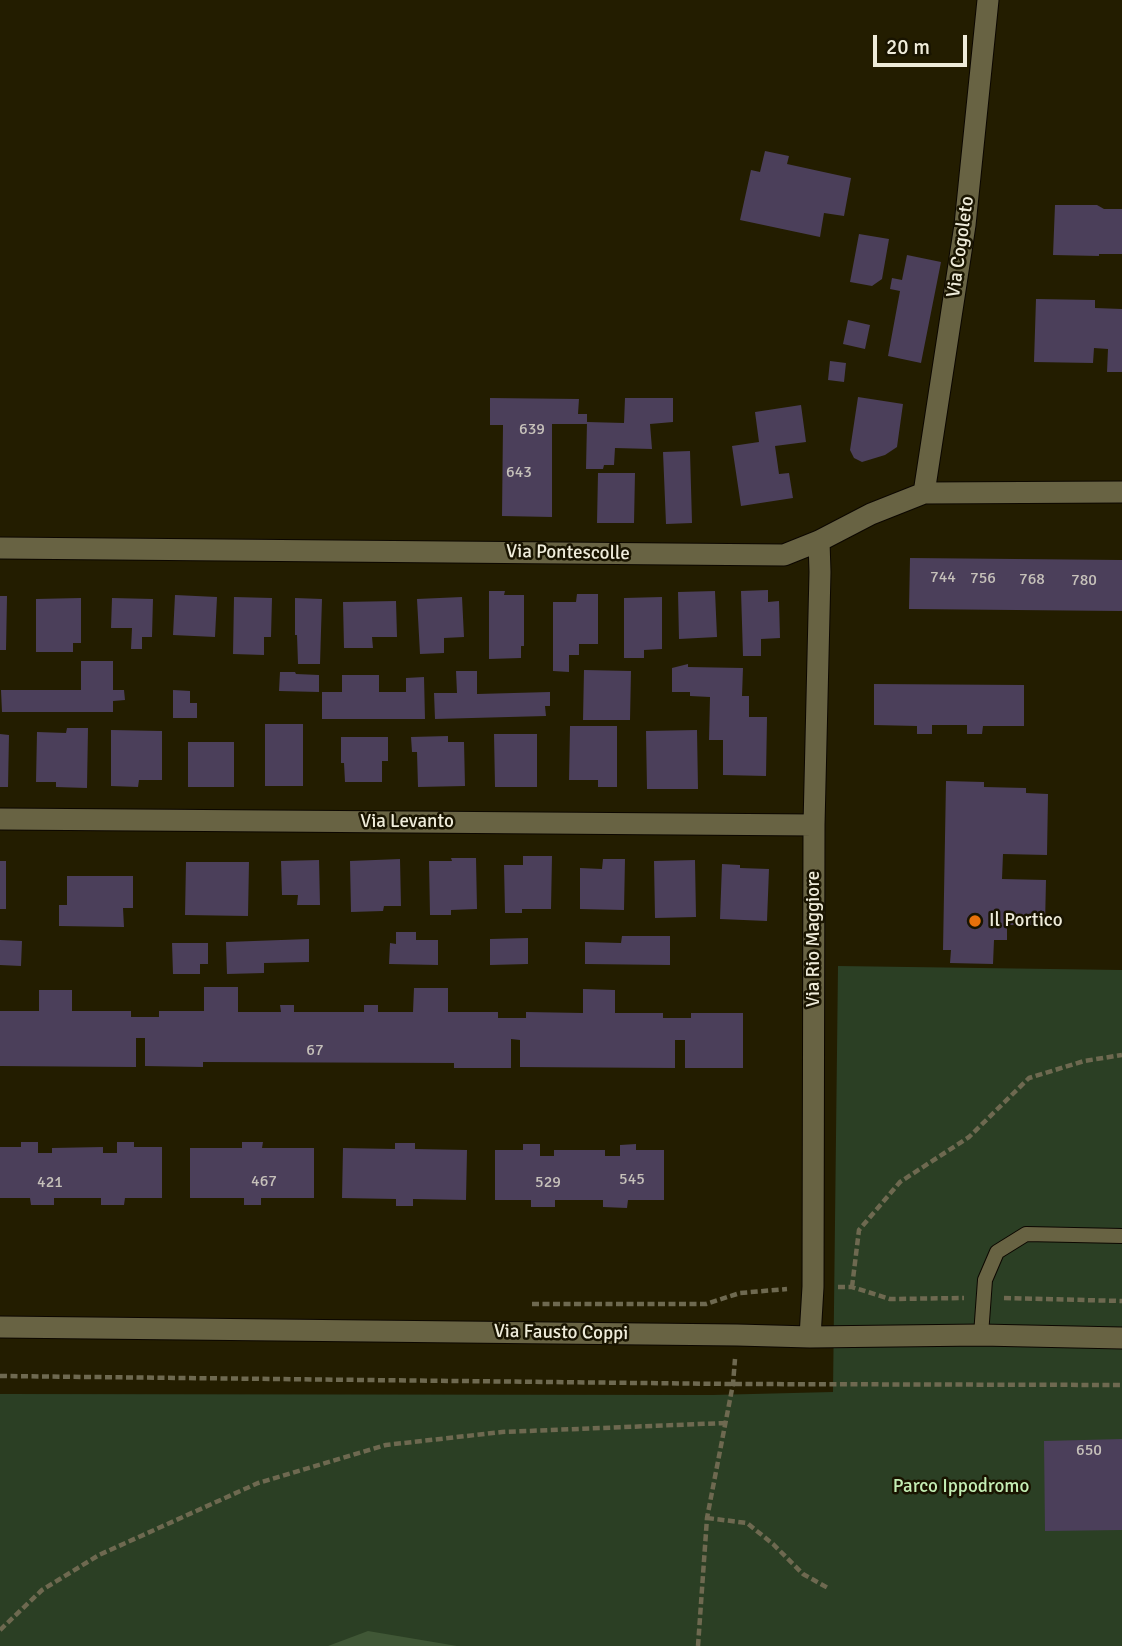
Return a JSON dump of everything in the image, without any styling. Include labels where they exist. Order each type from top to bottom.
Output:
[{"type":"street","name":"Via Cogoleto","points":[[924,493],[965,225],[988,0]]},
{"type":"street","name":"Via Pontescolle","points":[[0,548],[784,555],[924,493],[1122,492]]},
{"type":"street","name":"Via Rio Maggiore","points":[[810,1337],[813,1287],[814,825],[820,541]]},
{"type":"street","name":"Via Levanto","points":[[0,819],[814,825]]},
{"type":"street","name":"Via Fausto Coppi","points":[[0,1327],[1122,1338]]},
{"type":"lane","points":[[981,1335],[985,1280],[997,1252],[1026,1234],[1122,1236]]},
{"type":"path","points":[[852,1287],[859,1230],[900,1182],[969,1137],[1029,1078],[1084,1060],[1122,1055]]},
{"type":"path","points":[[525,1304],[706,1304],[740,1293],[813,1287],[852,1287],[890,1299],[1122,1301]]},
{"type":"path","points":[[698,1646],[706,1518],[733,1384],[740,1293]]},
{"type":"path","points":[[0,1376],[733,1384],[1122,1385]]},
{"type":"path","points":[[0,1630],[42,1590],[99,1555],[258,1483],[386,1445],[502,1432],[725,1423]]},
{"type":"path","points":[[706,1518],[747,1523],[803,1574],[828,1588]]},
{"type":"green space","name":"Parco Ippodromo","points":[[838,966],[1122,970],[1122,1646],[0,1646],[0,1394],[712,1395],[833,1392]]},
{"type":"green space","points":[[368,1631],[457,1646],[328,1646]]},
{"type":"building","points":[[765,151],[789,156],[787,164],[851,178],[844,216],[824,213],[820,237],[740,220],[751,170],[760,172]]},
{"type":"building","points":[[1055,205],[1097,205],[1104,209],[1122,209],[1122,254],[1053,255]]},
{"type":"building","points":[[859,234],[889,239],[882,279],[872,286],[850,282]]},
{"type":"building","points":[[907,255],[941,262],[921,363],[888,356],[900,291],[890,289],[892,278],[902,280]]},
{"type":"building","points":[[1036,299],[1095,300],[1095,308],[1122,309],[1122,372],[1107,372],[1108,349],[1094,348],[1093,363],[1034,362]]},
{"type":"building","points":[[848,320],[870,325],[865,349],[843,344]]},
{"type":"building","points":[[830,361],[846,363],[844,382],[828,380]]},
{"type":"building","points":[[858,397],[903,404],[897,447],[885,455],[862,462],[854,458],[850,450]]},
{"type":"building","points":[[490,398],[579,399],[578,414],[587,414],[587,424],[552,424],[552,517],[502,516],[503,425],[490,425]]},
{"type":"building","points":[[625,398],[673,398],[673,422],[650,424],[652,449],[615,448],[614,465],[604,465],[603,469],[586,469],[587,422],[624,423]]},
{"type":"building","points":[[801,405],[806,442],[775,446],[779,474],[789,473],[793,498],[741,506],[732,446],[759,442],[755,412]]},
{"type":"building","points":[[690,451],[692,523],[666,524],[663,452]]},
{"type":"building","points":[[598,473],[635,473],[634,523],[597,523]]},
{"type":"building","points":[[910,558],[1122,560],[1122,611],[909,609]]},
{"type":"building","points":[[768,590],[768,602],[779,601],[780,638],[761,639],[761,656],[743,656],[741,591]]},
{"type":"building","points":[[489,591],[505,591],[504,595],[524,595],[524,646],[521,646],[521,658],[489,659]]},
{"type":"building","points":[[715,591],[717,637],[679,639],[678,592]]},
{"type":"building","points":[[577,594],[598,594],[598,644],[579,644],[579,655],[569,655],[569,672],[553,671],[553,602],[576,602]]},
{"type":"building","points":[[175,595],[217,597],[215,637],[173,635]]},
{"type":"building","points":[[0,596],[7,596],[6,650],[0,650]]},
{"type":"building","points":[[234,597],[272,598],[271,637],[264,637],[264,655],[233,654]]},
{"type":"building","points":[[462,597],[464,637],[444,638],[444,653],[420,654],[417,599]]},
{"type":"building","points":[[662,597],[662,649],[644,650],[644,658],[624,658],[624,598]]},
{"type":"building","points":[[81,598],[81,643],[73,643],[73,652],[36,652],[36,599]]},
{"type":"building","points":[[112,598],[153,599],[152,637],[142,637],[142,649],[131,649],[132,628],[111,628]]},
{"type":"building","points":[[295,598],[322,599],[320,664],[298,664]]},
{"type":"building","points":[[396,601],[397,637],[372,637],[373,648],[344,648],[343,602]]},
{"type":"building","points":[[81,661],[113,661],[113,690],[124,690],[125,700],[113,701],[113,712],[2,712],[1,690],[81,690]]},
{"type":"building","points":[[688,664],[688,667],[743,668],[742,696],[749,696],[749,717],[767,717],[766,776],[723,775],[723,740],[709,740],[710,697],[690,696],[690,692],[672,692],[672,668]]},
{"type":"building","points":[[584,670],[631,671],[630,720],[583,720]]},
{"type":"building","points":[[456,671],[477,671],[477,694],[550,692],[550,706],[545,706],[546,716],[435,719],[434,693],[457,693]]},
{"type":"building","points":[[280,672],[319,675],[319,692],[279,691]]},
{"type":"building","points":[[342,675],[379,675],[379,692],[406,692],[406,678],[424,677],[425,719],[322,719],[322,692],[342,692]]},
{"type":"building","points":[[874,684],[1024,685],[1024,726],[983,726],[982,734],[967,734],[967,725],[932,725],[932,734],[917,734],[917,726],[874,725]]},
{"type":"building","points":[[173,690],[190,691],[190,703],[197,703],[197,718],[173,718]]},
{"type":"building","points":[[265,724],[303,724],[303,786],[265,786]]},
{"type":"building","points":[[570,726],[617,726],[617,787],[598,787],[598,780],[569,780]]},
{"type":"building","points":[[67,728],[88,728],[87,788],[56,787],[56,782],[36,782],[37,732],[66,733]]},
{"type":"building","points":[[111,730],[162,731],[162,780],[139,780],[138,787],[111,786]]},
{"type":"building","points":[[697,730],[698,789],[647,789],[646,731]]},
{"type":"building","points":[[0,734],[9,735],[8,787],[0,787]]},
{"type":"building","points":[[494,734],[537,734],[537,787],[495,787]]},
{"type":"building","points":[[448,736],[448,742],[464,742],[465,786],[418,787],[417,752],[412,752],[411,737]]},
{"type":"building","points":[[341,737],[388,737],[388,761],[382,761],[382,782],[345,782],[344,763],[341,763]]},
{"type":"building","points":[[188,742],[234,742],[234,787],[188,787]]},
{"type":"building","points":[[946,781],[984,782],[984,787],[1026,788],[1026,793],[1048,794],[1047,855],[1003,854],[1002,879],[1046,880],[1045,925],[1007,925],[1007,940],[994,940],[993,964],[950,963],[951,950],[943,950]]},
{"type":"building","points":[[523,856],[552,856],[551,909],[522,909],[522,913],[505,913],[504,865],[523,865]]},
{"type":"building","points":[[451,858],[476,858],[477,909],[451,910],[451,915],[430,915],[429,861],[452,861]]},
{"type":"building","points":[[400,859],[401,906],[384,906],[383,911],[351,912],[350,861]]},
{"type":"building","points":[[603,859],[625,859],[624,910],[580,909],[580,868],[602,869]]},
{"type":"building","points":[[319,860],[320,905],[297,905],[298,895],[282,895],[281,861]]},
{"type":"building","points":[[695,860],[696,917],[655,918],[654,861]]},
{"type":"building","points":[[0,861],[6,861],[6,909],[0,909]]},
{"type":"building","points":[[186,862],[249,862],[248,916],[185,915]]},
{"type":"building","points":[[722,864],[769,869],[767,921],[720,919]]},
{"type":"building","points":[[67,876],[133,876],[133,908],[123,908],[124,927],[59,926],[59,905],[67,905]]},
{"type":"building","points":[[396,932],[416,932],[416,940],[438,940],[438,965],[389,964],[390,943],[396,944]]},
{"type":"building","points":[[622,936],[670,936],[670,965],[585,964],[585,942],[621,943]]},
{"type":"building","points":[[528,938],[528,964],[490,965],[490,939]]},
{"type":"building","points":[[309,939],[309,962],[264,963],[264,973],[227,974],[226,942]]},
{"type":"building","points":[[0,940],[22,941],[21,966],[0,965]]},
{"type":"building","points":[[172,943],[208,943],[208,964],[200,964],[200,974],[173,974]]},
{"type":"building","points":[[204,987],[238,987],[238,1012],[281,1012],[280,1005],[294,1005],[294,1012],[364,1012],[364,1005],[378,1005],[378,1012],[413,1012],[414,988],[448,988],[448,1012],[498,1012],[498,1018],[526,1018],[526,1012],[583,1013],[583,989],[615,990],[615,1013],[663,1013],[663,1018],[691,1018],[691,1013],[743,1013],[743,1068],[685,1068],[685,1040],[675,1040],[675,1068],[520,1067],[520,1040],[511,1039],[511,1068],[454,1068],[454,1063],[203,1062],[203,1067],[145,1066],[145,1038],[136,1038],[136,1067],[0,1066],[0,1011],[39,1011],[39,990],[72,990],[72,1011],[131,1011],[131,1017],[159,1017],[159,1011],[204,1011]]},
{"type":"building","points":[[21,1142],[38,1142],[38,1153],[52,1153],[52,1148],[103,1147],[103,1153],[117,1153],[117,1142],[134,1142],[134,1147],[162,1147],[162,1198],[125,1198],[124,1205],[101,1205],[101,1198],[54,1198],[54,1205],[31,1205],[30,1198],[0,1198],[0,1147],[21,1147]]},
{"type":"building","points":[[242,1142],[263,1142],[262,1148],[314,1148],[314,1198],[261,1198],[261,1205],[244,1205],[244,1198],[190,1198],[190,1148],[242,1148]]},
{"type":"building","points":[[395,1143],[415,1143],[415,1149],[467,1150],[466,1200],[413,1199],[413,1206],[396,1206],[396,1199],[342,1198],[343,1148],[395,1149]]},
{"type":"building","points":[[523,1144],[540,1144],[540,1156],[554,1156],[554,1150],[605,1150],[605,1156],[620,1156],[620,1145],[636,1144],[636,1150],[664,1150],[664,1200],[628,1200],[627,1208],[603,1207],[603,1200],[555,1200],[555,1207],[531,1207],[531,1200],[495,1200],[495,1150],[523,1150]]},
{"type":"building","points":[[1122,1439],[1122,1530],[1045,1531],[1044,1441]]},
{"type":"place","name":"Il Portico","points":[[975,921]]}]
